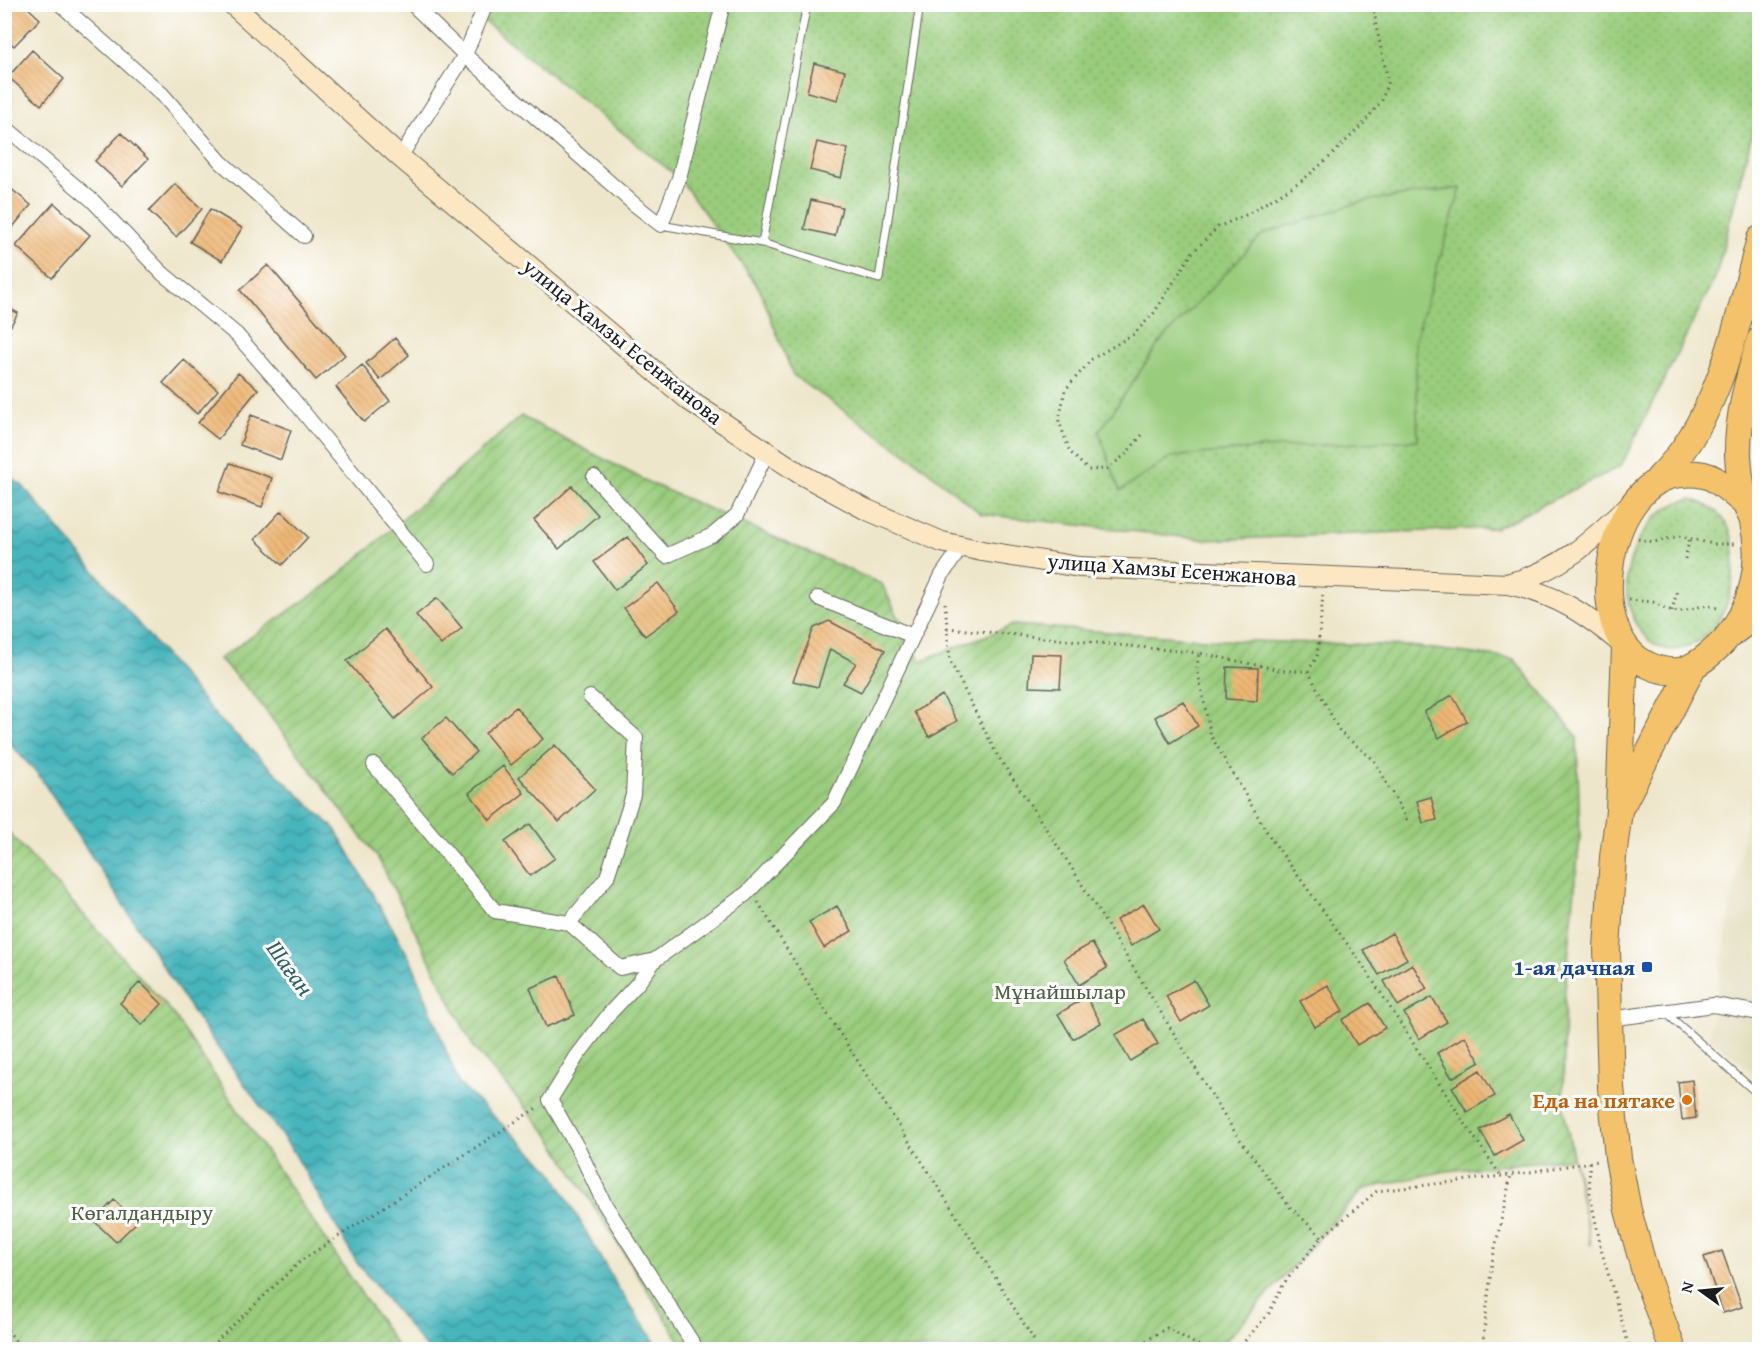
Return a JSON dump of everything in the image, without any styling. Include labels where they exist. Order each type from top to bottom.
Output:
[{"type":"highway","points":[[1693,667],[1674,671],[1655,668],[1643,663],[1626,647],[1615,627],[1609,609],[1612,556],[1630,510],[1685,449],[1713,393],[1728,352],[1760,239]]},
{"type":"highway","points":[[1619,812],[1693,667],[1718,647],[1743,615],[1749,602],[1754,583],[1753,509],[1741,485],[1738,454],[1740,419],[1760,340]]},
{"type":"highway","points":[[1653,484],[1677,474],[1695,473],[1713,478],[1753,509]]},
{"type":"highway","points":[[1626,647],[1619,812],[1613,857],[1607,948],[1611,1087],[1618,1158],[1628,1210],[1647,1279],[1673,1350]]},
{"type":"main road","points":[[1718,647],[1760,615]]},
{"type":"street","points":[[60,4],[162,94],[221,162],[304,236]]},
{"type":"street","name":"улица Хамзы Есенжанова","points":[[232,4],[400,157],[690,401],[799,473],[865,509],[942,542],[1079,567],[1508,584]]},
{"type":"street","points":[[412,4],[465,55],[634,204],[661,225],[679,178],[723,4]]},
{"type":"street","points":[[400,157],[465,55],[486,4]]},
{"type":"street","points":[[4,126],[93,201],[162,273],[237,335],[291,397],[427,564]]},
{"type":"street","points":[[594,477],[666,556],[713,535],[737,515],[767,452]]},
{"type":"street","points":[[1508,584],[1550,569],[1576,553],[1653,484]]},
{"type":"street","points":[[697,1350],[604,1203],[580,1152],[550,1100],[584,1047],[655,960],[750,890],[834,803],[942,574],[962,546]]},
{"type":"street","points":[[1508,584],[1549,595],[1598,624],[1626,647]]},
{"type":"street","points":[[818,598],[913,636]]},
{"type":"street","points":[[569,923],[607,877],[633,795],[636,738],[590,697]]},
{"type":"street","points":[[374,765],[495,911],[569,923],[620,968],[655,960]]},
{"type":"street","points":[[1609,1019],[1714,1005],[1760,1013]]},
{"type":"lane","points":[[762,243],[807,4]]},
{"type":"lane","points":[[661,225],[762,243],[879,279],[920,4]]},
{"type":"lane","points":[[1666,1012],[1760,1096]]},
{"type":"path","points":[[1142,435],[1125,455],[1107,469],[1088,470],[1070,452],[1059,421],[1065,390],[1092,359],[1134,334],[1155,313],[1192,253],[1218,227],[1248,214],[1304,179],[1363,124],[1382,100],[1388,80],[1374,4]]},
{"type":"path","points":[[1640,532],[1636,539],[1654,542],[1679,536],[1722,546],[1737,544]]},
{"type":"path","points":[[1734,534],[1737,553]]},
{"type":"path","points":[[1685,559],[1690,537]]},
{"type":"path","points":[[942,574],[950,661],[996,753],[1068,862],[1236,1134],[1290,1207],[1322,1237]]},
{"type":"path","points":[[1308,670],[1317,657],[1323,578]]},
{"type":"path","points":[[1672,611],[1677,591]]},
{"type":"path","points":[[1625,600],[1653,602],[1672,611],[1686,612],[1707,605],[1726,610]]},
{"type":"path","points":[[947,628],[1199,652],[1285,671],[1308,670]]},
{"type":"path","points":[[1199,652],[1197,668],[1211,736],[1270,837],[1364,967],[1501,1176]]},
{"type":"path","points":[[1308,670],[1340,732],[1374,760],[1410,824]]},
{"type":"path","points":[[750,890],[820,1005],[963,1224],[1035,1342]]},
{"type":"path","points":[[207,1350],[302,1260],[550,1100]]},
{"type":"path","points":[[1237,1350],[1269,1313],[1284,1283],[1322,1237],[1377,1191],[1511,1175],[1618,1158]]},
{"type":"path","points":[[1589,1162],[1590,1195],[1602,1252],[1630,1350]]},
{"type":"path","points":[[1482,1350],[1492,1262],[1511,1175]]},
{"type":"path","points":[[4,1325],[22,1350]]},
{"type":"path","points":[[1130,1350],[1167,1328],[1206,1350]]},
{"type":"shaded area","points":[[1759,743],[1759,1076],[1709,1037]]},
{"type":"green space","points":[[464,5],[1759,5],[1759,106],[1716,276],[1621,466],[1496,528],[1209,540],[981,514],[916,461],[793,375],[759,288],[679,178]]},
{"type":"green space","points":[[1461,188],[1415,340],[1418,440],[1263,448],[1171,457],[1120,491],[1099,432],[1160,342],[1263,234],[1363,201]]},
{"type":"green space","name":"Мұнайшылар","points":[[521,416],[650,483],[882,584],[920,661],[1013,625],[1219,640],[1410,646],[1514,659],[1577,736],[1580,836],[1565,991],[1563,1106],[1591,1246],[1573,1158],[1446,1171],[1364,1189],[1218,1349],[685,1349],[548,1134],[474,1048],[378,858],[253,694],[219,659],[331,582]]},
{"type":"green space","points":[[1691,499],[1719,514],[1729,528],[1734,559],[1733,577],[1727,604],[1713,628],[1700,640],[1673,650],[1661,648],[1650,641],[1633,618],[1628,601],[1628,569],[1640,537],[1650,524],[1662,512]]},
{"type":"green space","name":"Көгалдандыру","points":[[4,827],[171,1011],[399,1349],[5,1349]]},
{"type":"water","name":"Шаған","points":[[4,474],[22,485],[216,716],[335,829],[412,962],[459,1084],[551,1170],[618,1288],[660,1349],[427,1349],[357,1263],[293,1151],[200,1023],[38,774],[5,739]]},
{"type":"building","points":[[4,5],[25,5],[40,19],[14,46],[4,37]]},
{"type":"building","points":[[32,50],[64,79],[41,105],[8,77]]},
{"type":"building","points":[[814,63],[845,71],[838,100],[807,92]]},
{"type":"building","points":[[121,133],[148,159],[122,186],[95,161]]},
{"type":"building","points":[[817,142],[848,149],[841,178],[810,170]]},
{"type":"building","points":[[4,183],[31,205],[7,234],[4,232]]},
{"type":"building","points":[[175,184],[202,209],[176,237],[149,211]]},
{"type":"building","points":[[811,200],[842,207],[835,236],[804,229]]},
{"type":"building","points":[[54,203],[90,235],[52,278],[16,246]]},
{"type":"building","points":[[210,209],[242,228],[222,261],[190,242]]},
{"type":"building","points":[[268,265],[345,355],[316,380],[240,290]]},
{"type":"building","points":[[4,306],[18,313],[10,327],[4,324]]},
{"type":"building","points":[[4,329],[10,332],[4,344]]},
{"type":"building","points":[[395,338],[409,355],[380,380],[366,363]]},
{"type":"building","points":[[184,360],[218,390],[197,414],[163,383]]},
{"type":"building","points":[[362,365],[390,401],[364,422],[336,387]]},
{"type":"building","points":[[238,373],[258,389],[218,439],[198,423]]},
{"type":"building","points":[[251,415],[291,430],[281,460],[240,445]]},
{"type":"building","points":[[230,463],[272,478],[262,507],[219,492]]},
{"type":"building","points":[[572,486],[598,515],[559,549],[534,520]]},
{"type":"building","points":[[281,511],[308,537],[282,565],[255,539]]},
{"type":"building","points":[[628,537],[648,565],[615,590],[594,562]]},
{"type":"building","points":[[658,583],[679,611],[645,636],[624,608]]},
{"type":"building","points":[[437,598],[462,628],[441,645],[416,615]]},
{"type":"building","points":[[829,621],[885,650],[861,692],[843,683],[856,663],[830,649],[818,687],[793,681],[814,628]]},
{"type":"building","points":[[385,629],[433,687],[395,719],[347,661]]},
{"type":"building","points":[[1031,654],[1062,655],[1060,688],[1029,687]]},
{"type":"building","points":[[1227,667],[1258,668],[1257,701],[1226,699]]},
{"type":"building","points":[[942,695],[957,721],[929,737],[914,712]]},
{"type":"building","points":[[1452,695],[1467,721],[1439,738],[1424,712]]},
{"type":"building","points":[[1183,701],[1198,726],[1170,743],[1155,717]]},
{"type":"building","points":[[516,707],[543,739],[511,765],[485,733]]},
{"type":"building","points":[[446,718],[476,752],[452,773],[422,738]]},
{"type":"building","points":[[555,745],[595,789],[559,822],[519,777]]},
{"type":"building","points":[[503,766],[524,793],[490,820],[469,793]]},
{"type":"building","points":[[1431,797],[1437,820],[1423,823],[1417,801]]},
{"type":"building","points":[[530,824],[555,858],[530,876],[505,842]]},
{"type":"building","points":[[1144,904],[1159,929],[1131,946],[1116,920]]},
{"type":"building","points":[[837,906],[852,931],[824,948],[809,922]]},
{"type":"building","points":[[1392,933],[1407,959],[1379,975],[1363,950]]},
{"type":"building","points":[[1092,943],[1107,968],[1079,985],[1064,959]]},
{"type":"building","points":[[1412,964],[1427,989],[1398,1006],[1384,981]]},
{"type":"building","points":[[559,976],[575,1015],[546,1027],[530,988]]},
{"type":"building","points":[[1194,980],[1209,1005],[1181,1022],[1166,996]]},
{"type":"building","points":[[140,982],[162,1004],[142,1025],[120,1003]]},
{"type":"building","points":[[1328,985],[1343,1011],[1315,1027],[1300,1001]]},
{"type":"building","points":[[1086,997],[1101,1023],[1073,1039],[1058,1014]]},
{"type":"building","points":[[1432,997],[1447,1022],[1419,1039],[1404,1013]]},
{"type":"building","points":[[1370,1003],[1385,1028],[1357,1045],[1342,1020]]},
{"type":"building","points":[[1143,1019],[1158,1044],[1130,1061],[1115,1035]]},
{"type":"building","points":[[1465,1036],[1480,1062],[1452,1078],[1437,1053]]},
{"type":"building","points":[[1480,1070],[1495,1096],[1467,1112],[1452,1087]]},
{"type":"building","name":"Еда на пятаке","points":[[1692,1080],[1696,1118],[1682,1120],[1678,1082]]},
{"type":"building","points":[[1509,1114],[1523,1140],[1495,1156],[1480,1130]]},
{"type":"building","points":[[114,1200],[137,1222],[116,1242],[94,1221]]},
{"type":"building","points":[[1722,1251],[1742,1307],[1723,1313],[1704,1257]]},
{"type":"place","name":"1-ая дачная","points":[[1647,967]]},
{"type":"place","name":"Еда на пятаке","points":[[1687,1100]]}]
